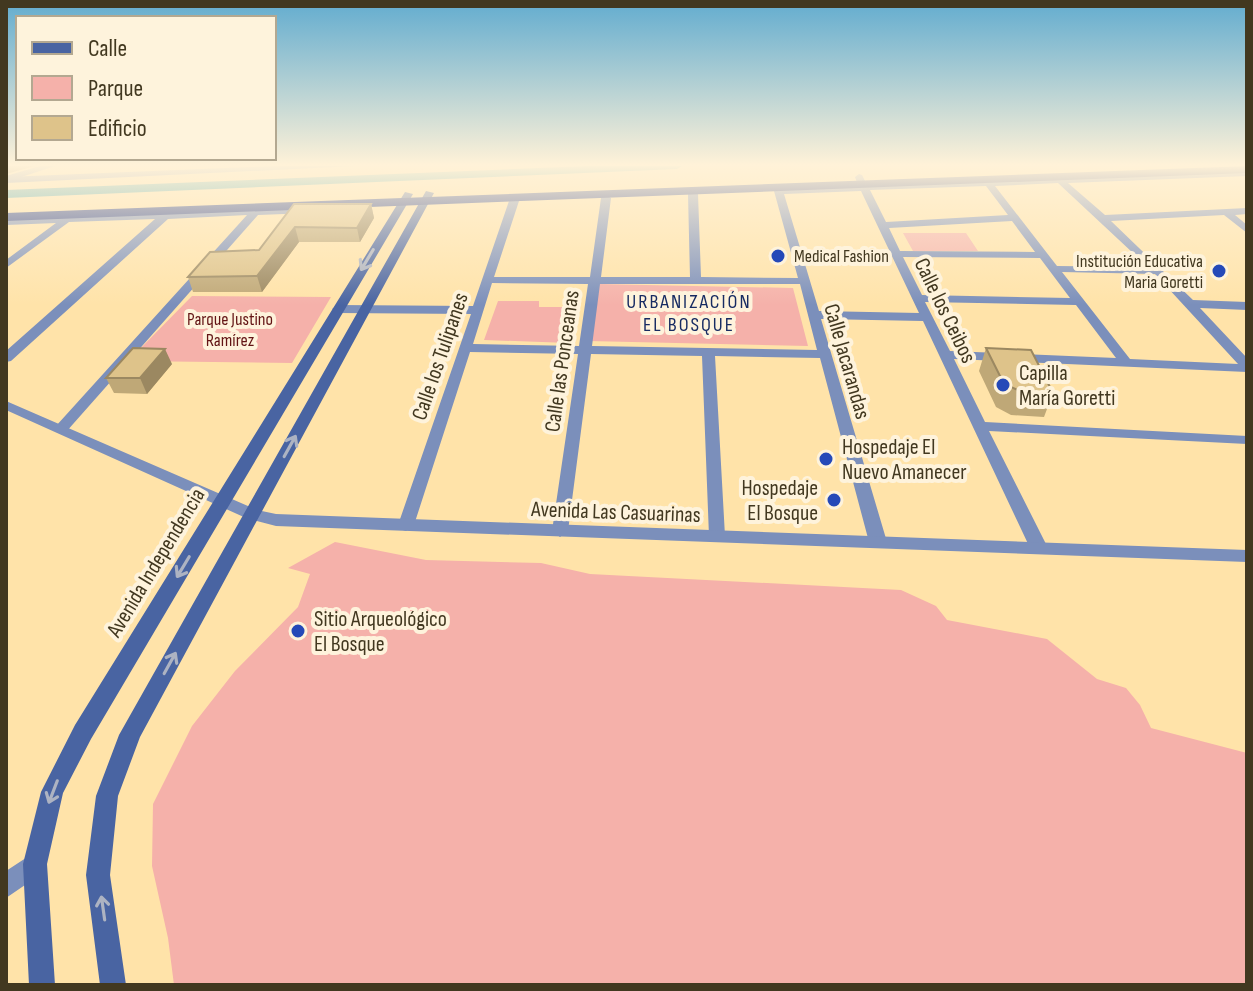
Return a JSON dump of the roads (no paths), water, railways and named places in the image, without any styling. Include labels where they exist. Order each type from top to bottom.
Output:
[{"type":"highway","points":[[6,220],[185,212]]},
{"type":"main road","name":"Avenida Independencia","points":[[42,985],[35,864],[52,792],[83,732],[397,212]]},
{"type":"main road","points":[[113,985],[98,875],[107,796],[130,735],[419,212]]},
{"type":"street","points":[[61,429],[255,212]]},
{"type":"street","name":"Calle los Tulipanes","points":[[406,525],[510,212]]},
{"type":"street","name":"Calle las Ponceanas","points":[[560,531],[604,212]]},
{"type":"street","points":[[694,212],[696,281]]},
{"type":"street","name":"Calle Jacarandas","points":[[785,212],[878,542]]},
{"type":"street","name":"Calle los Ceibos","points":[[877,212],[1039,548]]},
{"type":"street","points":[[1011,212],[1126,363]]},
{"type":"street","points":[[1096,212],[1193,304],[1247,367]]},
{"type":"street","points":[[1103,218],[1221,212]]},
{"type":"street","points":[[1226,212],[1247,230]]},
{"type":"street","points":[[6,358],[168,213]]},
{"type":"street","points":[[6,265],[70,217]]},
{"type":"street","points":[[883,225],[1016,218]]},
{"type":"street","points":[[897,254],[1044,255]]},
{"type":"street","points":[[1054,269],[1158,271]]},
{"type":"street","points":[[488,280],[805,281]]},
{"type":"street","points":[[918,298],[1079,302]]},
{"type":"street","points":[[1193,304],[1247,306]]},
{"type":"street","points":[[338,309],[478,310]]},
{"type":"street","points":[[814,315],[927,317]]},
{"type":"street","points":[[465,348],[825,354]]},
{"type":"street","points":[[708,352],[717,536]]},
{"type":"street","points":[[946,355],[1247,367]]},
{"type":"street","name":"Avenida Las Casuarinas","points":[[6,405],[252,514],[276,520],[1247,556]]},
{"type":"street","points":[[980,426],[1247,440]]},
{"type":"street","points":[[6,886],[35,864]]},
{"type":"place","name":"Medical Fashion","points":[[778,256]]},
{"type":"place","name":"Institución Educativa Maria Goretti","points":[[1219,271]]},
{"type":"place","name":"Capilla María Goretti","points":[[1003,385]]},
{"type":"place","name":"Hospedaje El Nuevo Amanecer","points":[[826,459]]},
{"type":"place","name":"Hospedaje El Bosque","points":[[834,500]]},
{"type":"place","name":"Sitio Arqueológico El Bosque","points":[[298,631]]},
{"type":"district","name":"URBANIZACIÓN EL BOSQUE","points":[[689,312]]},
{"type":"park label","name":"Parque Justino Ramírez","points":[[230,329]]}]
